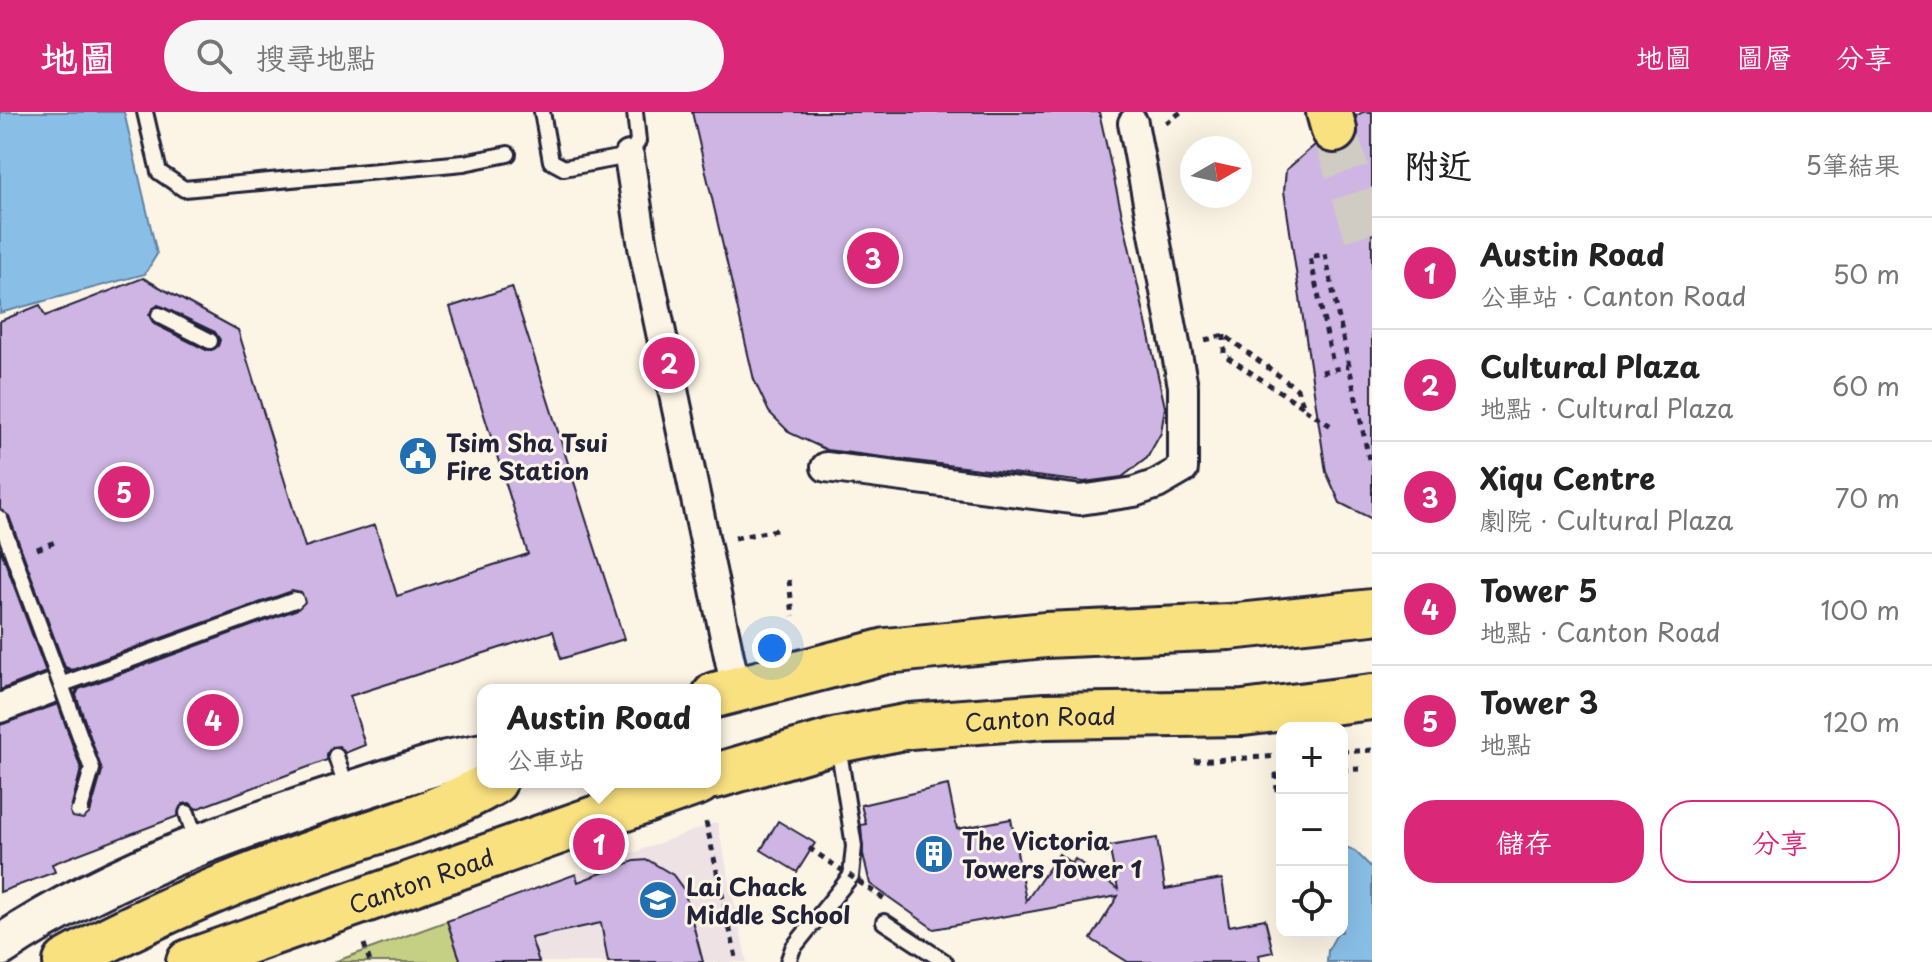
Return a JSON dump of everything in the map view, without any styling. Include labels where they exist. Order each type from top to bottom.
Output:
[{"type":"main road","points":[[726,692],[886,651],[1045,635],[1229,627],[1372,612]]},
{"type":"main road","name":"Canton Road","points":[[721,774],[838,740],[910,726],[975,719],[1243,713],[1372,697]]},
{"type":"main road","points":[[0,946],[121,878],[192,830],[342,774],[477,755]]},
{"type":"main road","points":[[66,962],[159,913],[234,882],[451,807],[484,788]]},
{"type":"main road","name":"Canton Road","points":[[189,962],[681,788]]},
{"type":"street","points":[[826,467],[1080,500],[1105,498],[1157,484],[1183,469],[1183,386],[1133,123]]},
{"type":"street","points":[[629,156],[643,247],[726,692]]},
{"type":"street","points":[[0,708],[63,684]]},
{"type":"lane","points":[[145,112],[159,172],[184,189],[464,163],[508,154]]},
{"type":"lane","points":[[542,112],[551,161],[564,168],[629,156],[638,141],[635,112]]},
{"type":"lane","points":[[159,315],[210,341]]},
{"type":"lane","points":[[0,519],[92,769],[80,810]]},
{"type":"lane","points":[[63,684],[295,600]]},
{"type":"lane","points":[[788,962],[793,948],[851,876],[854,846],[838,740]]},
{"type":"lane","points":[[884,922],[945,962]]},
{"type":"path","points":[[1332,359],[1310,257],[1325,254],[1369,459]]},
{"type":"path","points":[[1175,347],[1224,335]]},
{"type":"path","points":[[1224,335],[1297,389],[1305,409]]},
{"type":"path","points":[[1224,335],[1224,355],[1334,428]]},
{"type":"path","points":[[1322,372],[1349,366]]},
{"type":"path","points":[[748,534],[781,529]]},
{"type":"path","points":[[43,547],[55,542]]},
{"type":"path","points":[[789,580],[793,616]]},
{"type":"path","points":[[1348,752],[1372,750]]},
{"type":"path","points":[[1194,761],[1276,756]]},
{"type":"path","points":[[1348,770],[1361,769]]},
{"type":"path","points":[[699,788],[737,962]]},
{"type":"path","points":[[809,848],[886,900]]},
{"type":"path","points":[[364,944],[370,962]]},
{"type":"shaded area","name":"Lai Chack Middle School","points":[[717,822],[747,962],[461,962],[447,921]]},
{"type":"green space","points":[[447,921],[461,962],[334,962]]},
{"type":"water","points":[[0,112],[124,112],[157,254],[145,274],[0,313]]},
{"type":"water","points":[[1348,848],[1372,868],[1372,962],[1327,962],[1328,950],[1335,938],[1348,938]]},
{"type":"building","points":[[692,112],[1099,112],[1165,407],[1161,433],[1147,458],[1122,477],[1084,482],[827,450],[790,433],[769,412],[754,380]]},
{"type":"building","points":[[1372,112],[1372,519],[1340,503],[1326,472],[1284,191],[1286,170],[1315,145],[1329,154],[1340,154],[1351,148],[1358,135],[1356,116]]},
{"type":"building","points":[[143,278],[238,330],[305,547],[375,525],[397,596],[528,554],[450,307],[512,287],[624,639],[561,659],[553,631],[350,696],[365,745],[345,753],[339,746],[332,747],[327,760],[196,809],[190,803],[183,804],[178,816],[52,864],[55,872],[0,892],[0,725],[58,704],[81,769],[70,812],[73,817],[83,819],[90,813],[102,771],[76,695],[79,689],[298,609],[305,602],[302,593],[292,591],[72,670],[65,667],[9,516],[0,509],[0,321],[40,305],[45,316]],"holes":[[[158,305],[215,332],[220,340],[218,346],[206,350],[154,324],[149,315]]]},
{"type":"building","points":[[0,548],[46,672],[0,690]]},
{"type":"building","points":[[948,785],[957,829],[1011,819],[1026,901],[1059,854],[1072,864],[1075,859],[1118,889],[1109,846],[1157,838],[1165,889],[1222,879],[1229,926],[1265,919],[1273,952],[1259,955],[1260,962],[1128,962],[1091,939],[1118,896],[934,929],[870,884],[863,854],[861,825],[866,824],[861,805]]},
{"type":"building","points":[[778,821],[815,843],[797,872],[761,850]]},
{"type":"building","points":[[648,860],[673,875],[684,890],[703,962],[608,962],[601,923],[531,938],[539,962],[461,962],[447,921],[576,874],[578,882],[634,861]]},
{"type":"tunnel","points":[[1334,130],[1372,253]]},
{"type":"place","name":"Xiqu Centre","points":[[873,258]]},
{"type":"place","name":"Cultural Plaza","points":[[669,363]]},
{"type":"place","name":"Tsim Sha Tsui Fire Station","points":[[418,456]]},
{"type":"place","name":"Tower 3","points":[[124,492]]},
{"type":"place","name":"Tower 5","points":[[213,720]]},
{"type":"place","name":"Austin Road","points":[[599,844]]},
{"type":"place","name":"The Victoria Towers Tower 1","points":[[934,854]]},
{"type":"place","name":"Lai Chack Middle School","points":[[658,900]]}]
